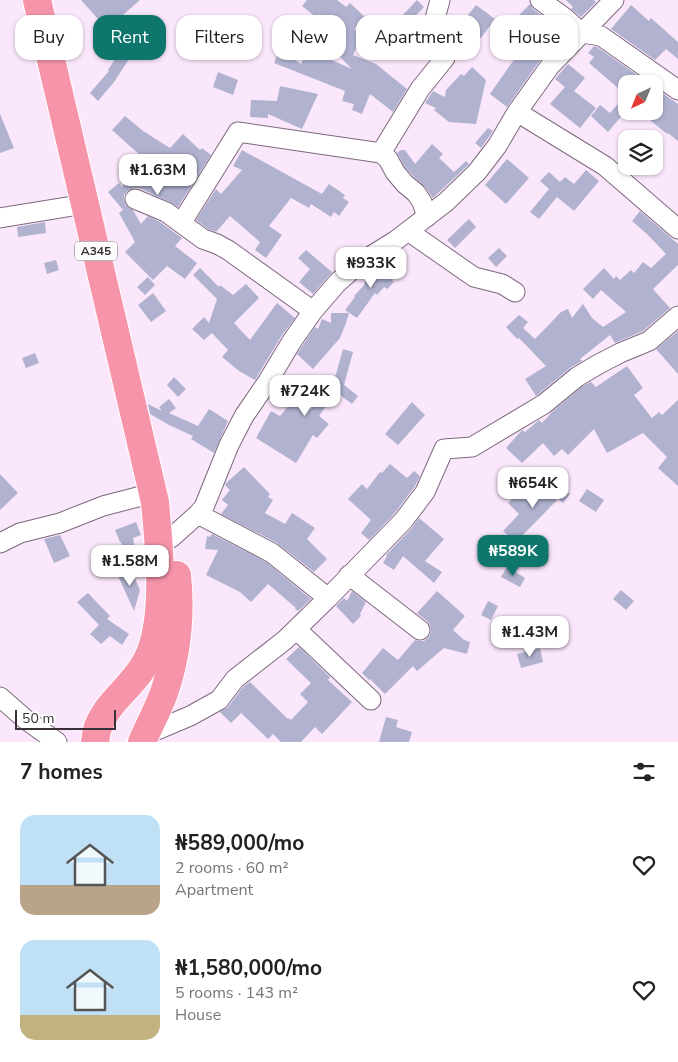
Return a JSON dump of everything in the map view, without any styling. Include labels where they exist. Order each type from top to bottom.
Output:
[{"type":"highway","name":"A345","points":[[37,0],[154,497],[158,540],[160,603],[152,648],[144,666],[103,715],[97,729],[95,742]]},
{"type":"highway","name":"A345","points":[[144,738],[166,686],[178,629],[179,596],[176,569],[170,538],[154,497]]},
{"type":"street","points":[[381,154],[420,89],[445,58],[433,26],[440,0]]},
{"type":"street","points":[[540,0],[582,33],[601,36],[678,90]]},
{"type":"street","points":[[170,538],[204,507],[229,445],[244,416],[313,311],[343,277],[361,262],[395,241],[446,202],[477,172],[497,146],[517,112],[550,66],[614,0]]},
{"type":"street","points":[[517,112],[605,166],[678,229]]},
{"type":"street","points":[[182,222],[238,132],[381,154],[388,159],[395,172],[405,184],[416,193],[422,202],[426,217]]},
{"type":"street","points":[[134,199],[166,212],[203,239],[217,244],[236,255],[313,311]]},
{"type":"street","points":[[0,218],[85,204]]},
{"type":"street","points":[[408,231],[474,277],[502,284],[516,292]]},
{"type":"street","points":[[144,738],[218,700],[235,679],[285,640],[403,520],[425,492],[444,449],[472,447],[544,404],[597,365],[649,341],[678,316]]},
{"type":"street","points":[[0,543],[20,533],[60,523],[103,506],[154,497]]},
{"type":"street","points":[[198,514],[272,552],[328,598]]},
{"type":"street","points":[[349,575],[420,630]]},
{"type":"street","points":[[296,629],[371,700]]},
{"type":"street","points":[[0,697],[24,719],[57,742]]},
{"type":"building","points":[[81,0],[140,0],[123,15],[94,15]]},
{"type":"building","points":[[307,0],[337,0],[346,7],[350,3],[363,15],[356,15],[356,27],[354,29],[356,30],[356,48],[353,55],[356,56],[356,60],[366,60],[376,64],[407,89],[393,112],[370,94],[362,114],[352,110],[354,104],[342,101],[345,91],[274,63],[275,60],[295,60],[301,64],[303,60],[332,60],[352,69],[343,60],[346,60],[346,15],[313,15],[302,6]]},
{"type":"building","points":[[417,0],[424,7],[416,15],[403,15]]},
{"type":"building","points":[[566,0],[594,0],[596,2],[581,17],[571,9],[573,7]]},
{"type":"building","points":[[530,4],[533,9],[541,15],[519,15]]},
{"type":"building","points":[[476,5],[490,15],[490,26],[481,38],[480,15],[468,15]]},
{"type":"building","points":[[631,5],[649,21],[651,18],[678,42],[678,59],[666,49],[655,60],[611,29]]},
{"type":"building","points":[[594,46],[597,47],[637,75],[618,75],[618,88],[589,63],[594,57],[588,53]]},
{"type":"building","points":[[115,60],[128,60],[114,82],[98,101],[90,93]]},
{"type":"building","points":[[514,60],[540,60],[507,107],[490,94]]},
{"type":"building","points":[[568,64],[585,78],[574,91],[596,108],[580,128],[550,104],[565,87],[555,79]]},
{"type":"building","points":[[472,67],[486,80],[476,124],[449,122],[434,110],[436,108],[425,103],[433,91],[445,97],[446,90],[461,74],[464,76]]},
{"type":"building","points":[[218,72],[238,80],[233,95],[213,87]]},
{"type":"building","points":[[280,86],[318,94],[302,129],[268,114],[268,118],[250,117],[251,100],[277,101]]},
{"type":"building","points":[[663,93],[678,104],[678,141],[650,120],[663,120]]},
{"type":"building","points":[[618,104],[618,120],[608,132],[591,116],[600,105],[610,113]]},
{"type":"building","points":[[0,114],[14,148],[0,153]]},
{"type":"building","points":[[125,116],[143,131],[170,148],[183,134],[200,150],[202,148],[211,155],[178,207],[139,188],[129,190],[124,195],[126,205],[133,210],[141,224],[148,216],[182,238],[175,246],[197,263],[185,279],[167,266],[153,280],[125,252],[135,242],[119,213],[123,210],[108,192],[119,183],[122,187],[140,155],[112,130]]},
{"type":"building","points":[[488,128],[493,131],[481,148],[475,143]]},
{"type":"building","points":[[432,144],[443,154],[439,158],[454,172],[466,161],[469,164],[433,198],[404,166],[397,153],[405,150],[415,164]]},
{"type":"building","points":[[242,150],[322,194],[329,184],[345,195],[343,198],[349,202],[339,216],[334,212],[331,217],[311,204],[309,208],[291,198],[269,226],[282,235],[266,258],[255,250],[260,242],[230,216],[216,232],[208,229],[196,220],[216,189],[221,194],[242,170],[233,166]]},
{"type":"building","points":[[507,159],[529,178],[506,204],[485,185]]},
{"type":"building","points":[[586,170],[599,181],[574,211],[557,197],[539,219],[530,212],[549,189],[540,181],[549,172],[560,182],[565,177],[574,184]]},
{"type":"building","points":[[640,211],[678,244],[678,265],[653,289],[670,308],[643,331],[615,343],[610,335],[580,359],[582,361],[570,368],[536,396],[525,379],[546,366],[506,327],[519,315],[528,322],[523,328],[535,339],[561,312],[568,309],[572,318],[583,304],[592,318],[603,327],[626,312],[601,290],[593,299],[583,289],[604,268],[614,279],[616,276],[620,280],[631,270],[634,273],[643,262],[651,268],[666,254],[632,221]]},
{"type":"building","points":[[469,219],[476,227],[455,248],[447,240]]},
{"type":"building","points":[[45,222],[46,233],[18,237],[17,227]]},
{"type":"building","points":[[499,248],[507,256],[496,267],[488,258]]},
{"type":"building","points":[[306,250],[332,272],[313,294],[299,282],[310,269],[298,258]]},
{"type":"building","points":[[56,260],[59,270],[47,274],[44,263]]},
{"type":"building","points":[[384,261],[392,268],[386,274],[394,282],[387,289],[384,287],[377,295],[375,293],[357,318],[345,310],[365,284],[370,273]]},
{"type":"building","points":[[200,268],[219,287],[220,285],[233,295],[246,284],[259,298],[234,323],[250,340],[277,303],[295,318],[282,335],[255,380],[239,371],[222,357],[228,350],[212,333],[204,340],[192,329],[204,317],[209,323],[217,299],[193,275]]},
{"type":"building","points":[[148,277],[155,285],[145,295],[137,287]]},
{"type":"building","points":[[153,293],[166,311],[151,322],[138,305]]},
{"type":"building","points":[[331,313],[349,313],[340,338],[313,369],[297,354],[315,327],[318,329],[322,319],[331,323]]},
{"type":"building","points":[[678,331],[678,374],[656,349]]},
{"type":"building","points":[[343,349],[353,352],[344,385],[358,396],[352,404],[336,392],[319,416],[329,424],[317,438],[313,435],[296,463],[256,438],[271,411],[280,416],[296,397],[311,409],[336,374]]},
{"type":"building","points":[[35,353],[39,363],[26,368],[22,358]]},
{"type":"building","points":[[627,366],[643,388],[634,395],[652,418],[659,412],[662,415],[678,400],[678,486],[658,468],[667,457],[643,433],[607,453],[594,429],[568,455],[562,449],[554,456],[543,443],[522,463],[506,448],[522,430],[525,432],[539,420],[542,423],[553,411],[583,386],[591,382],[596,387]]},
{"type":"building","points":[[174,377],[186,389],[178,397],[167,385]]},
{"type":"building","points":[[169,399],[176,408],[169,413],[198,426],[209,409],[228,421],[214,453],[191,439],[193,436],[150,414],[148,404],[162,411],[159,407]]},
{"type":"building","points":[[412,402],[425,415],[398,445],[385,434]]},
{"type":"building","points":[[390,464],[407,478],[414,471],[420,476],[415,486],[394,514],[369,540],[361,533],[371,520],[348,499],[362,484],[367,489],[380,472],[382,473]]},
{"type":"building","points":[[244,467],[270,494],[268,497],[273,500],[265,513],[285,524],[292,513],[315,528],[307,539],[327,559],[314,572],[277,543],[221,514],[228,505],[222,500],[230,490],[225,484]]},
{"type":"building","points":[[0,474],[18,493],[0,510]]},
{"type":"building","points":[[553,480],[570,494],[563,503],[558,499],[518,540],[514,541],[503,531],[519,514],[508,503],[522,489],[535,502]]},
{"type":"building","points":[[587,489],[604,500],[596,512],[579,501]]},
{"type":"building","points":[[419,518],[444,539],[425,561],[442,572],[434,583],[403,556],[394,570],[383,563],[386,555]]},
{"type":"building","points":[[136,522],[141,535],[133,538],[135,549],[123,551],[115,530]]},
{"type":"building","points":[[212,534],[266,562],[311,599],[298,611],[268,584],[251,602],[240,592],[206,575],[218,550],[205,549],[207,536],[210,537]]},
{"type":"building","points":[[60,535],[70,556],[54,563],[44,539]]},
{"type":"building","points":[[507,567],[525,578],[520,587],[501,577]]},
{"type":"building","points":[[131,570],[140,590],[134,611],[118,576]]},
{"type":"building","points":[[621,590],[634,601],[626,610],[613,599]]},
{"type":"building","points":[[352,591],[366,602],[360,614],[361,616],[353,624],[336,606],[344,598],[347,601]]},
{"type":"building","points":[[437,591],[465,616],[453,630],[464,640],[470,642],[467,654],[444,648],[417,671],[413,666],[385,694],[362,673],[383,648],[398,660],[415,640],[424,641],[429,637],[430,625],[417,613]]},
{"type":"building","points":[[88,593],[110,616],[107,619],[129,634],[122,645],[110,636],[101,644],[90,634],[99,625],[77,602]]},
{"type":"building","points":[[488,601],[498,606],[491,620],[481,615]]},
{"type":"building","points":[[299,647],[330,677],[328,680],[352,702],[322,734],[315,727],[301,742],[281,742],[273,734],[268,739],[241,713],[231,723],[220,712],[228,707],[243,687],[250,682],[291,720],[308,702],[300,694],[311,683],[286,659]]},
{"type":"building","points":[[540,648],[543,662],[521,668],[517,654]]},
{"type":"building","points":[[386,717],[398,720],[396,727],[412,732],[409,742],[379,742]]}]
